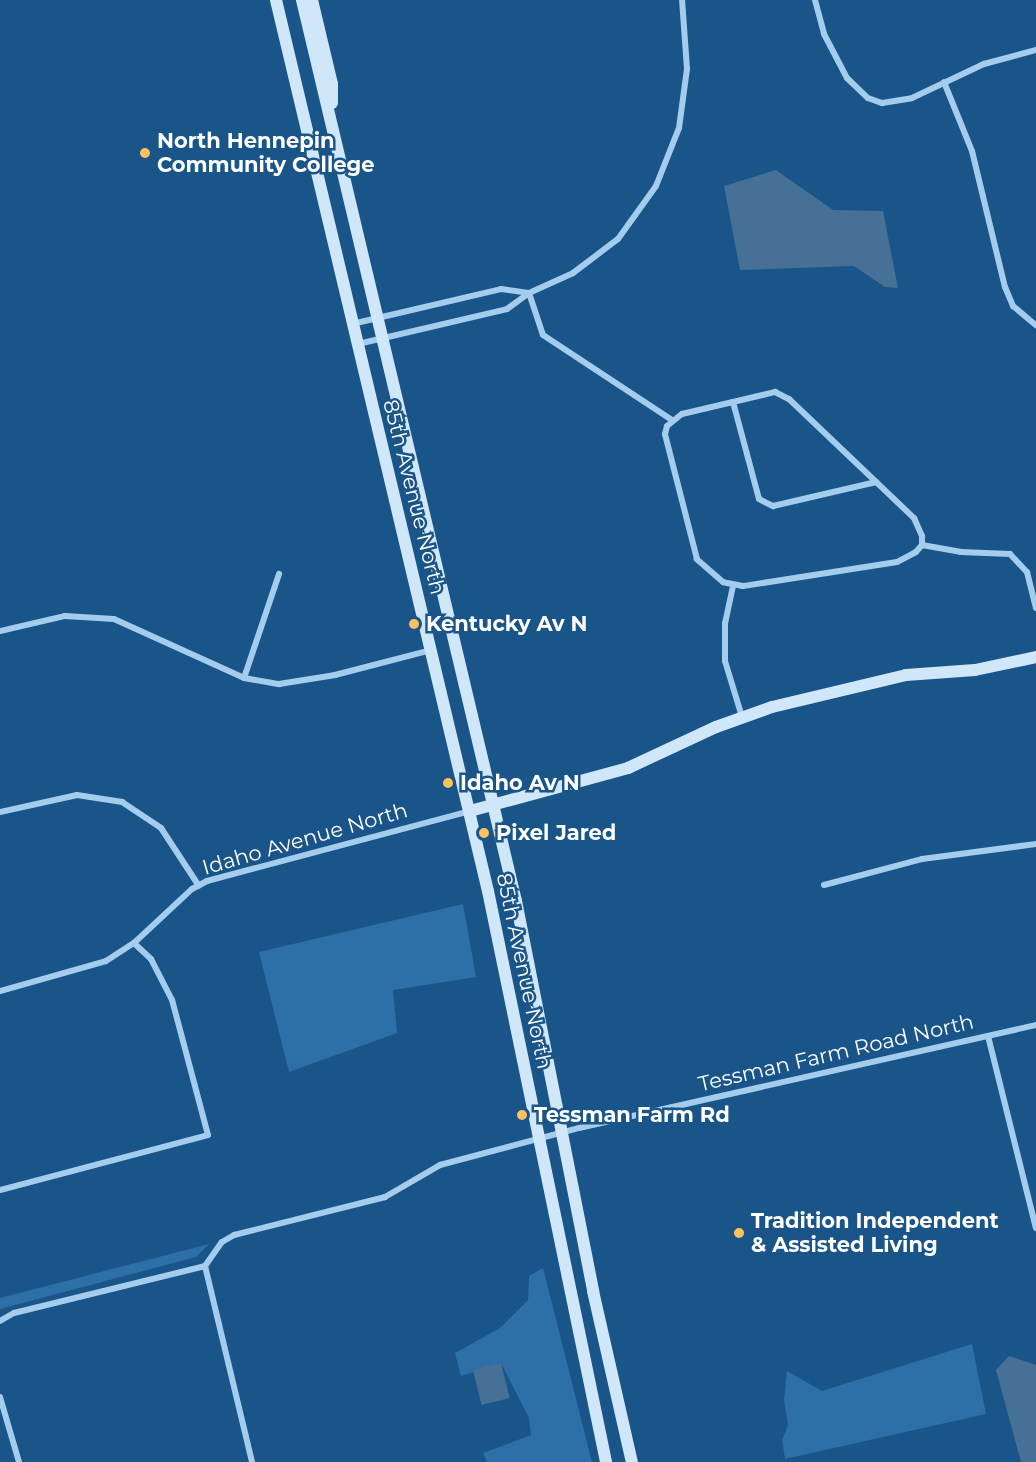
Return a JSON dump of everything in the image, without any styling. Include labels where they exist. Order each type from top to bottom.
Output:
[{"type":"main road","name":"85th Avenue North","points":[[276,0],[470,811],[606,1462]]},
{"type":"main road","name":"85th Avenue North","points":[[302,0],[495,805],[632,1462]]},
{"type":"main road","points":[[312,0],[332,84],[331,123]]},
{"type":"main road","points":[[470,811],[628,768],[742,717],[906,675],[975,670],[1036,657]]},
{"type":"street","points":[[357,344],[507,309],[529,293],[549,286],[595,259],[640,213],[656,186],[679,128],[685,98],[682,0]]},
{"type":"street","points":[[815,0],[824,34],[847,78],[868,98],[882,103],[912,98],[984,64],[1036,50]]},
{"type":"street","points":[[944,82],[972,151],[1005,287],[1013,306],[1036,325]]},
{"type":"street","points":[[352,324],[501,289],[529,293]]},
{"type":"street","points":[[529,293],[543,335],[672,420]]},
{"type":"street","points":[[775,392],[783,394],[920,526],[922,545],[907,559],[897,562],[733,586],[714,576],[697,559],[665,434],[672,420],[775,392]]},
{"type":"street","points":[[733,402],[759,499],[773,506],[876,482]]},
{"type":"street","points":[[922,545],[961,552],[1010,554],[1028,572],[1036,608]]},
{"type":"street","points":[[244,678],[279,574]]},
{"type":"street","points":[[733,586],[725,622],[725,661],[742,717]]},
{"type":"street","points":[[0,631],[65,616],[114,619],[244,678],[279,684],[304,682],[431,650]]},
{"type":"street","points":[[0,812],[77,795],[122,802],[161,828],[199,886]]},
{"type":"street","name":"Idaho Avenue North","points":[[0,991],[90,968],[134,943],[199,886],[224,875],[470,811]]},
{"type":"street","points":[[824,885],[922,859],[1036,844]]},
{"type":"street","points":[[0,1190],[208,1135],[172,1000],[151,959],[134,943]]},
{"type":"street","name":"Tessman Farm Road North","points":[[205,1266],[222,1242],[234,1235],[385,1197],[440,1165],[563,1132],[1036,1025]]},
{"type":"street","points":[[988,1036],[1036,1228]]},
{"type":"street","points":[[0,1321],[14,1313],[205,1266],[252,1462]]},
{"type":"street","points":[[0,1397],[19,1462]]},
{"type":"shaded area","points":[[776,170],[833,210],[883,211],[898,288],[885,287],[854,266],[740,270],[724,186]]},
{"type":"shaded area","points":[[463,904],[476,977],[393,990],[397,1033],[289,1072],[259,952]]},
{"type":"shaded area","points":[[209,1244],[196,1257],[0,1309],[0,1298]]},
{"type":"shaded area","points":[[543,1268],[592,1462],[487,1462],[483,1453],[531,1435],[529,1418],[501,1363],[461,1376],[455,1353],[500,1328],[528,1300],[529,1276]]},
{"type":"shaded area","points":[[972,1344],[986,1414],[785,1459],[782,1440],[788,1425],[784,1400],[787,1371],[822,1391]]},
{"type":"shaded area","points":[[1009,1356],[1036,1365],[1036,1462],[1021,1462],[996,1370]]},
{"type":"shaded area","points":[[501,1363],[510,1398],[482,1405],[473,1370]]},
{"type":"place","name":"North Hennepin Community College","points":[[145,153]]},
{"type":"place","name":"Kentucky Av N","points":[[414,624]]},
{"type":"place","name":"Idaho Av N","points":[[448,783]]},
{"type":"place","name":"Pixel Jared","points":[[484,833]]},
{"type":"place","name":"Tessman Farm Rd","points":[[522,1115]]},
{"type":"place","name":"Tradition Independent & Assisted Living","points":[[739,1233]]}]
